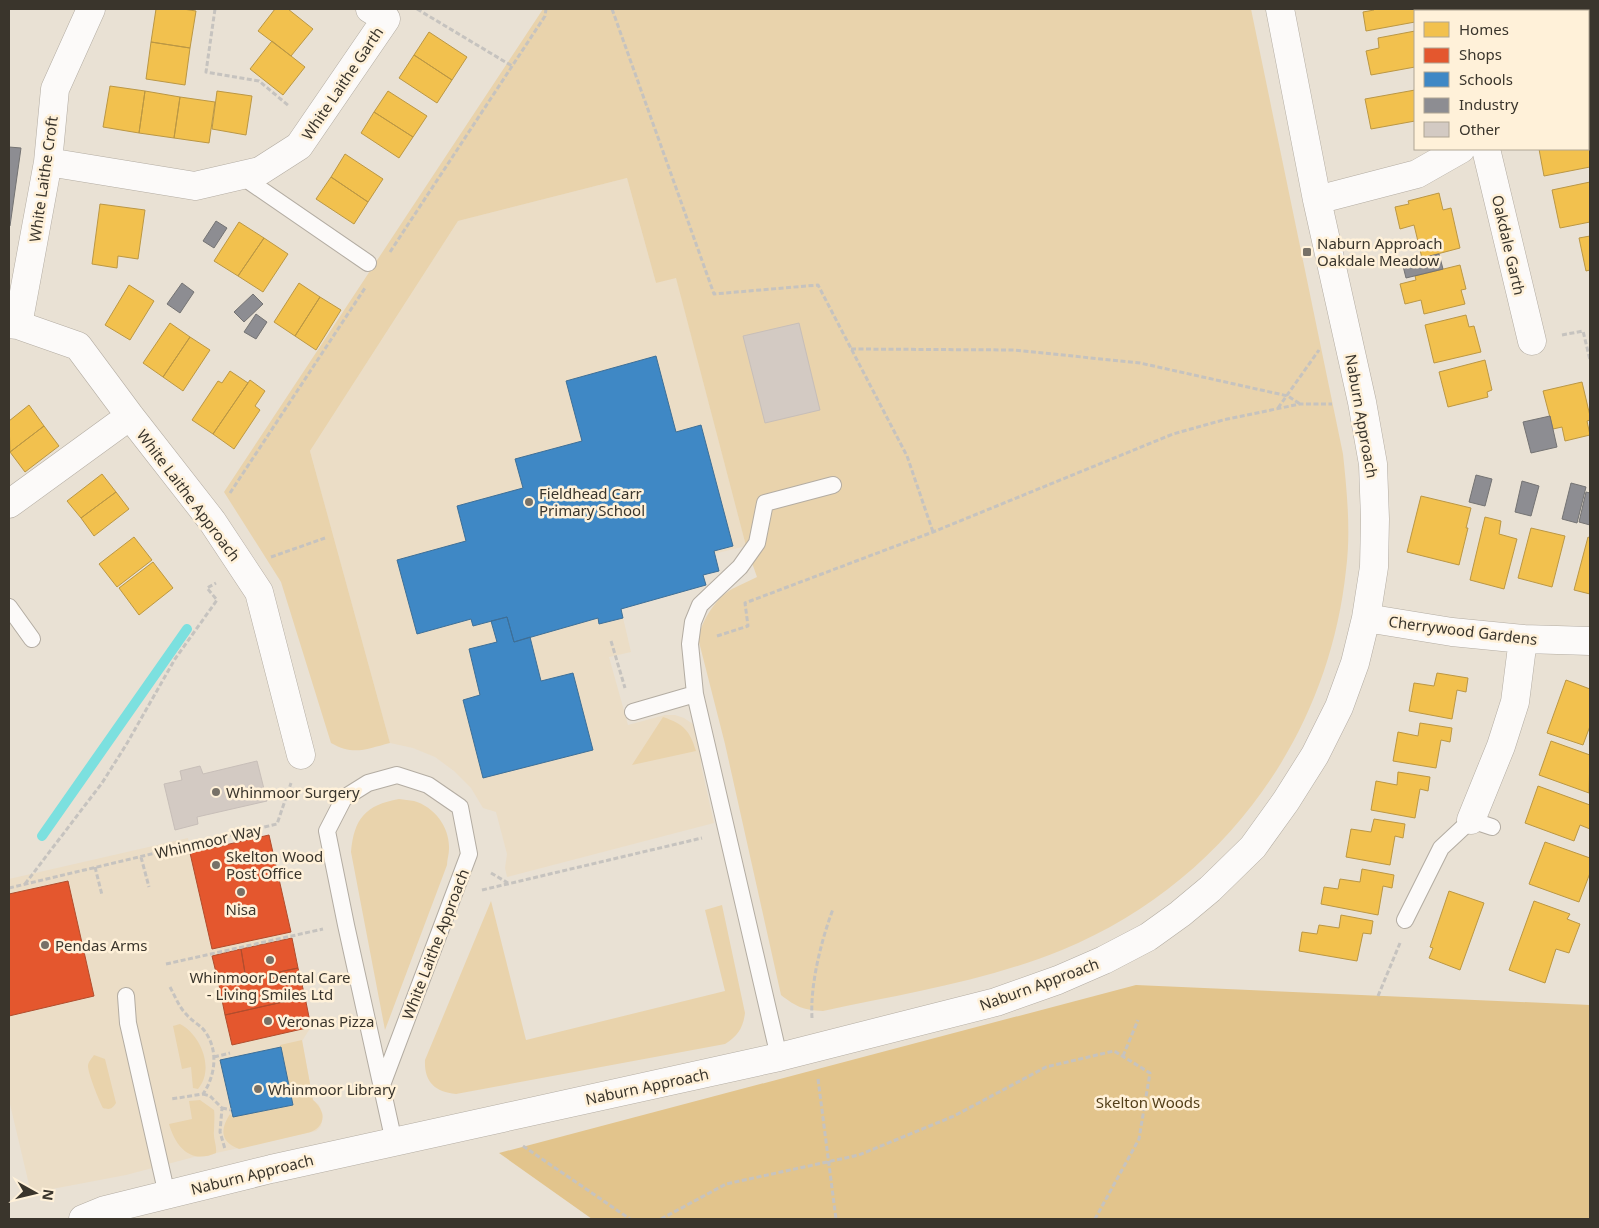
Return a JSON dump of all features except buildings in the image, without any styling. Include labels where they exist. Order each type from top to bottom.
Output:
[{"type":"street","name":"White Laithe Croft","points":[[14,325],[48,162],[55,89],[91,9]]},
{"type":"street","name":"White Laithe Garth","points":[[48,162],[195,186],[260,171],[299,146],[386,19],[370,9]]},
{"type":"street","name":"Naburn Approach","points":[[83,1219],[106,1210],[270,1169],[779,1057],[996,1002],[1058,980],[1104,960],[1148,937],[1210,889],[1254,847],[1286,802],[1315,755],[1339,708],[1355,663],[1366,618],[1374,568],[1373,464],[1362,402],[1317,200],[1280,9]]},
{"type":"street","points":[[1317,200],[1417,174],[1459,150]]},
{"type":"street","name":"Oakdale Garth","points":[[1486,150],[1532,341]]},
{"type":"street","name":"White Laithe Approach","points":[[14,325],[78,346],[212,521],[259,592],[301,755]]},
{"type":"street","points":[[9,504],[130,416]]},
{"type":"street","name":"Cherrywood Gardens","points":[[1366,618],[1452,632],[1523,640],[1590,641]]},
{"type":"street","points":[[1482,824],[1501,746],[1515,702],[1523,640]]},
{"type":"lane","points":[[240,175],[368,263]]},
{"type":"lane","points":[[779,1057],[695,694],[690,644],[693,622],[700,605],[740,567],[757,543],[765,503],[833,485]]},
{"type":"lane","points":[[9,607],[32,639]]},
{"type":"lane","points":[[633,712],[695,694]]},
{"type":"lane","name":"White Laithe Approach","points":[[382,1085],[469,854],[460,807],[428,785],[398,775],[368,783],[344,798],[327,831],[394,1142]]},
{"type":"lane","points":[[1405,920],[1441,848],[1482,824]]},
{"type":"lane","points":[[126,996],[128,1023],[166,1195]]},
{"type":"path","points":[[215,9],[206,72],[259,81],[313,126]]},
{"type":"path","points":[[417,9],[512,66]]},
{"type":"path","points":[[612,9],[714,294],[818,285],[907,456],[933,532]]},
{"type":"path","points":[[1278,408],[1343,315]]},
{"type":"path","points":[[1532,341],[1583,331],[1590,360]]},
{"type":"path","points":[[851,349],[1014,350],[1140,362],[1288,396],[1300,404]]},
{"type":"path","points":[[748,626],[745,604],[933,532],[1173,434],[1222,420],[1300,404],[1362,402]]},
{"type":"path","points":[[25,884],[102,783],[175,659],[217,600]]},
{"type":"path","points":[[611,641],[633,712]]},
{"type":"path","name":"Whinmoor Way","points":[[9,888],[276,824],[301,755]]},
{"type":"path","points":[[453,897],[727,832]]},
{"type":"path","points":[[141,856],[149,887]]},
{"type":"path","points":[[95,867],[102,895]]},
{"type":"path","points":[[491,872],[508,884]]},
{"type":"path","points":[[1378,996],[1400,947],[1405,920]]},
{"type":"path","points":[[166,964],[291,935],[346,925]]},
{"type":"path","points":[[170,987],[185,1014],[204,1030],[213,1045],[214,1066],[210,1082],[203,1094]]},
{"type":"path","points":[[1123,1056],[1138,1020]]},
{"type":"path","points":[[661,1219],[726,1184],[859,1154],[954,1116],[1046,1067],[1114,1050],[1150,1073],[1139,1139],[1095,1219]]},
{"type":"path","points":[[214,1057],[230,1054]]},
{"type":"path","points":[[146,1103],[203,1094],[210,1096],[222,1108],[231,1110]]},
{"type":"path","points":[[222,1108],[220,1132],[226,1153],[229,1179]]},
{"type":"path","points":[[519,1143],[630,1219]]},
{"type":"shaded area","points":[[543,9],[1251,9],[1343,454],[1348,527],[1346,570],[1335,632],[1316,692],[1290,748],[1256,799],[1217,846],[1170,887],[1119,922],[1062,950],[1033,961],[974,978],[914,992],[823,1011],[800,1007],[781,995],[725,744],[698,638],[706,617],[720,598],[732,589],[757,577],[746,546],[676,278],[656,283],[627,178],[458,221],[310,451],[390,743],[367,749],[353,750],[331,743],[281,582],[224,492]]},
{"type":"shaded area","name":"Fieldhead Carr Primary School","points":[[627,178],[656,283],[676,277],[746,546],[697,558],[621,609],[631,652],[609,657],[628,725],[665,715],[675,715],[693,724],[699,731],[703,741],[701,765],[714,823],[507,877],[505,868],[507,854],[496,812],[483,808],[471,788],[454,771],[435,757],[413,748],[390,743],[310,451],[458,221]]},
{"type":"shaded area","points":[[663,717],[676,722],[685,729],[696,751],[632,765]]},
{"type":"shaded area","points":[[399,799],[422,804],[435,813],[447,833],[449,851],[447,865],[385,1030],[351,852],[355,831],[363,815],[378,805]]},
{"type":"shaded area","points":[[269,835],[311,1027],[302,1041],[313,1100],[319,1105],[323,1115],[321,1126],[316,1131],[208,1156],[194,1157],[126,1175],[31,1193],[9,1100],[9,879],[188,838],[191,853]]},
{"type":"shaded area","points":[[491,901],[526,1040],[725,991],[705,910],[722,905],[745,1013],[743,1023],[737,1035],[725,1044],[456,1094],[436,1088],[426,1074],[425,1060]]},
{"type":"shaded area","points":[[180,1024],[194,1036],[203,1053],[205,1072],[203,1081],[198,1089],[193,1088],[191,1067],[182,1069],[173,1026]]},
{"type":"shaded area","points":[[302,1040],[313,1100],[318,1105],[322,1114],[321,1124],[313,1131],[307,1133],[239,1149],[228,1143],[223,1130],[230,1114],[233,1117],[293,1105],[280,1045]]},
{"type":"shaded area","points":[[94,1055],[105,1059],[116,1103],[111,1108],[103,1108],[88,1070],[89,1062]]},
{"type":"shaded area","points":[[200,1100],[214,1110],[216,1153],[207,1156],[192,1155],[180,1147],[169,1124],[192,1119],[189,1101]]},
{"type":"green space","name":"Skelton Woods","points":[[1136,985],[1590,1005],[1590,1219],[592,1219],[499,1153]]},
{"type":"waterway","points":[[42,836],[187,629]]},
{"type":"place","name":"Naburn Approach Oakdale Meadow","points":[[1307,252]]},
{"type":"place","name":"Fieldhead Carr Primary School","points":[[529,502]]},
{"type":"place","name":"Whinmoor Surgery","points":[[216,792]]},
{"type":"place","name":"Skelton Wood Post Office","points":[[216,865]]},
{"type":"place","name":"Nisa","points":[[241,892]]},
{"type":"place","name":"Pendas Arms","points":[[45,945]]},
{"type":"place","name":"Whinmoor Dental Care - Living Smiles Ltd","points":[[270,960]]},
{"type":"place","name":"Veronas Pizza","points":[[268,1021]]},
{"type":"place","name":"Whinmoor Library","points":[[258,1089]]}]
